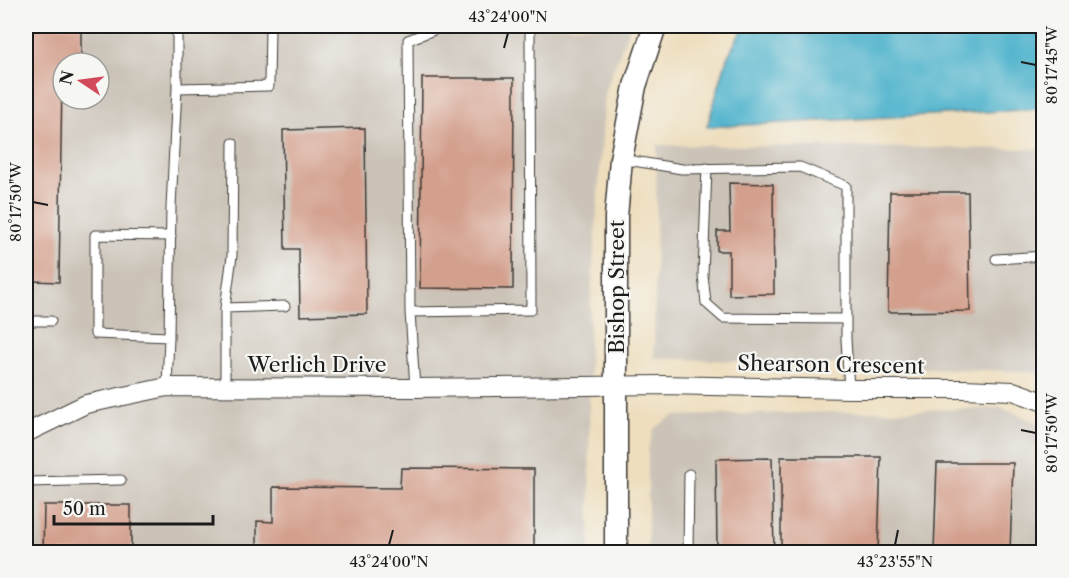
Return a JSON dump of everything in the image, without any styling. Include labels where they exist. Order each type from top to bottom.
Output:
[{"type":"street","name":"Bishop Street","points":[[616,552],[616,217],[621,159],[635,86],[655,26]]},
{"type":"street","name":"Werlich Drive","points":[[26,433],[86,404],[167,387],[617,386]]},
{"type":"street","name":"Shearson Crescent","points":[[617,386],[964,388],[1013,391],[1044,402]]},
{"type":"lane","points":[[167,387],[177,26]]},
{"type":"lane","points":[[177,88],[269,86],[270,26]]},
{"type":"lane","points":[[415,388],[410,312],[408,40],[444,26]]},
{"type":"lane","points":[[410,312],[531,310],[530,26]]},
{"type":"lane","points":[[225,387],[225,308],[232,256],[233,143]]},
{"type":"lane","points":[[621,159],[682,169],[800,167],[846,186],[846,319],[849,389]]},
{"type":"lane","points":[[707,168],[704,275],[706,303],[723,318],[846,319]]},
{"type":"lane","points":[[169,337],[95,334],[95,235],[171,236]]},
{"type":"lane","points":[[996,259],[1044,256]]},
{"type":"lane","points":[[225,308],[285,306]]},
{"type":"lane","points":[[26,321],[51,321]]},
{"type":"lane","points":[[688,552],[689,474]]},
{"type":"lane","points":[[26,482],[121,480]]},
{"type":"shaded area","points":[[26,26],[630,26],[605,91],[589,327],[590,552],[26,552]]},
{"type":"shaded area","points":[[657,145],[1043,149],[1043,376],[1035,372],[654,358]]},
{"type":"shaded area","points":[[1002,408],[1043,425],[1043,552],[648,552],[648,450],[654,429],[673,416]]},
{"type":"water","points":[[744,26],[1043,26],[1044,89],[1041,109],[707,127],[727,58]]},
{"type":"building","points":[[26,26],[81,26],[81,51],[51,51],[51,111],[61,111],[59,282],[33,281],[33,302],[26,302]]},
{"type":"building","points":[[422,78],[514,78],[513,289],[420,288]]},
{"type":"building","points":[[365,128],[367,314],[300,316],[299,249],[285,249],[283,130]]},
{"type":"building","points":[[729,183],[773,184],[774,294],[729,295],[729,251],[717,251],[717,231],[730,231]]},
{"type":"building","points":[[890,192],[968,192],[970,311],[888,312]]},
{"type":"building","points":[[781,457],[881,457],[878,552],[781,552]]},
{"type":"building","points":[[772,458],[774,552],[717,552],[716,459]]},
{"type":"building","points":[[937,463],[1013,463],[1010,552],[934,552]]},
{"type":"building","points":[[401,468],[534,469],[534,552],[273,552],[273,546],[257,546],[257,521],[273,522],[273,487],[400,488]]},
{"type":"building","points":[[44,505],[131,505],[131,552],[43,552]]}]
